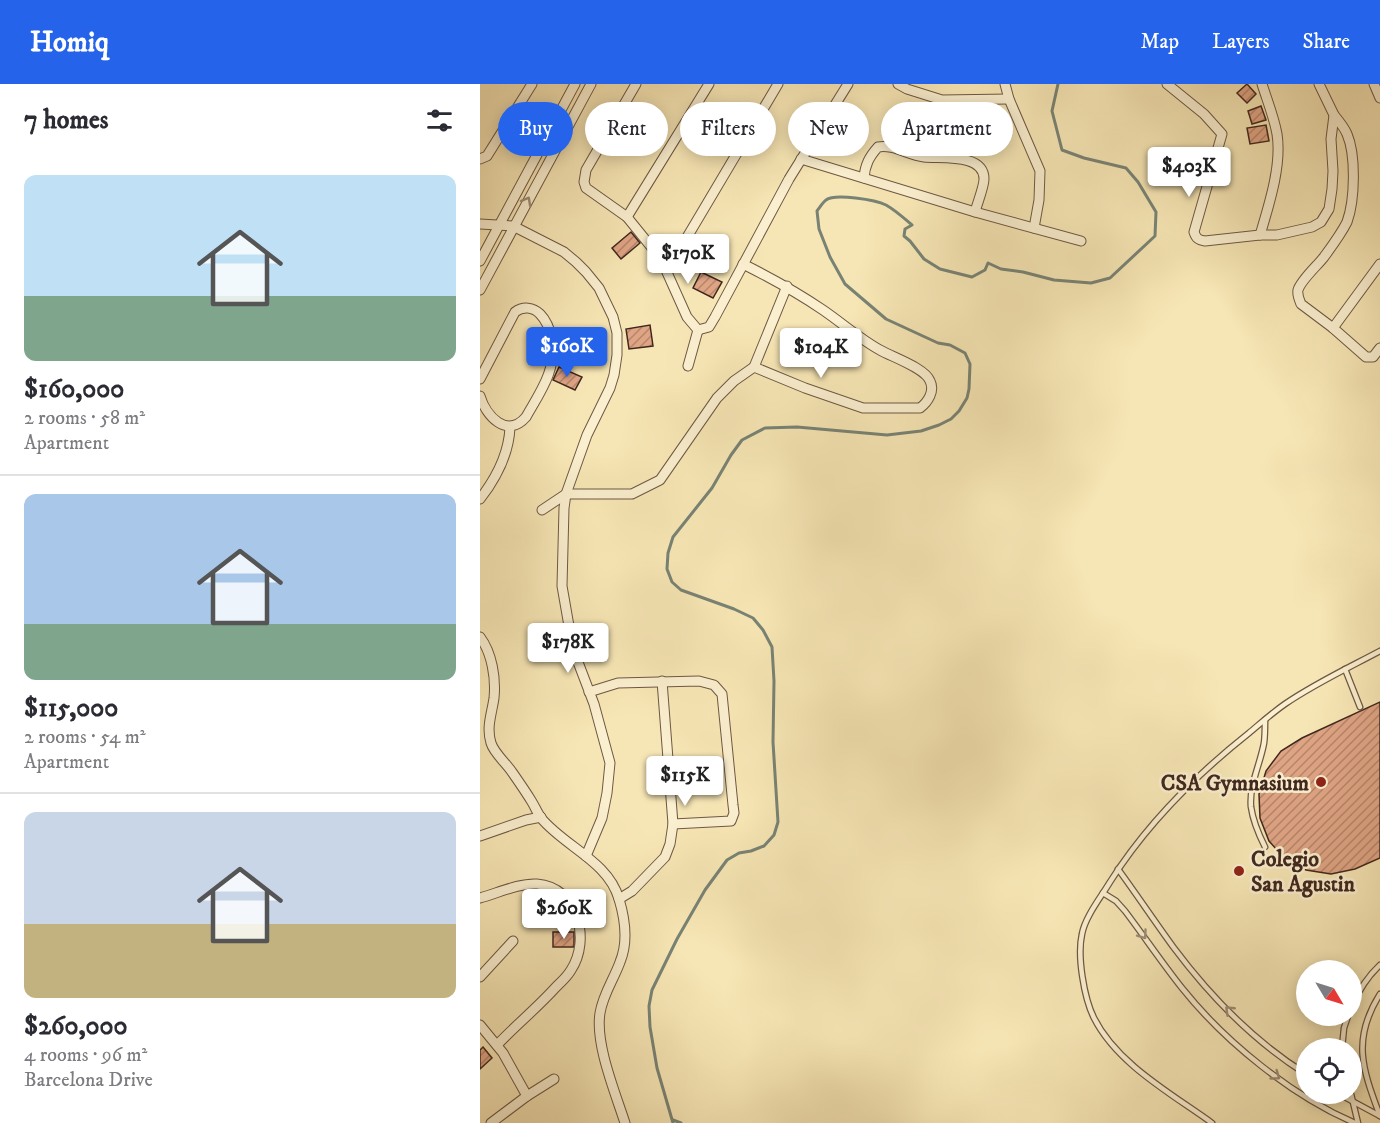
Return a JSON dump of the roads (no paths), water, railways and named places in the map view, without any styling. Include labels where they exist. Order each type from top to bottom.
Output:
[{"type":"street","points":[[480,159],[487,156],[532,84]]},
{"type":"street","points":[[480,261],[576,84]]},
{"type":"street","points":[[480,290],[591,84]]},
{"type":"street","points":[[636,84],[586,170],[584,182],[586,188],[627,217],[661,259],[687,317],[698,330]]},
{"type":"street","points":[[627,217],[709,84]]},
{"type":"street","points":[[667,271],[777,84]]},
{"type":"street","points":[[698,330],[709,327],[789,179],[848,84]]},
{"type":"street","points":[[898,84],[942,100],[1009,99]]},
{"type":"street","points":[[1005,84],[1009,99],[1040,171],[1039,200],[1034,228]]},
{"type":"street","points":[[1167,84],[1204,114],[1222,134],[1194,232],[1196,238],[1205,241],[1277,235],[1312,227],[1321,222],[1329,209],[1334,171],[1331,139],[1334,115]]},
{"type":"street","points":[[1260,235],[1270,201],[1278,150],[1274,122],[1262,84]]},
{"type":"street","points":[[1319,84],[1334,115],[1348,136],[1353,162],[1353,195],[1342,231],[1302,284],[1298,295],[1301,304],[1366,357],[1373,357],[1380,348]]},
{"type":"street","points":[[1374,84],[1380,98]]},
{"type":"street","points":[[864,178],[869,158],[878,147],[885,146],[922,157],[969,160],[980,167],[984,179],[975,212]]},
{"type":"street","points":[[801,159],[975,212],[1081,241]]},
{"type":"street","points":[[480,224],[513,226],[564,252],[586,272],[599,288],[613,317],[617,333],[617,355],[610,388],[587,435],[566,494],[564,508],[562,586],[573,649],[600,724],[610,764],[602,818],[586,856]]},
{"type":"street","points":[[743,264],[787,286],[878,349],[919,369],[930,379],[932,387],[926,404],[920,408],[863,408],[805,388],[754,366]]},
{"type":"street","points":[[1333,328],[1380,264]]},
{"type":"street","points":[[542,510],[566,494],[632,494],[660,480],[717,398],[754,366],[787,286]]},
{"type":"street","points":[[480,379],[515,312],[519,309],[530,308],[546,321],[553,350],[553,362],[549,375],[526,417],[518,424],[510,427],[504,426],[495,421],[480,396]]},
{"type":"street","points":[[688,366],[698,330]]},
{"type":"street","points":[[480,498],[488,489],[505,456],[510,427]]},
{"type":"street","points":[[480,637],[486,645],[494,675],[494,695],[489,729],[491,745],[512,772],[541,817],[601,870],[619,898],[625,931],[624,944],[621,961],[603,998],[599,1033],[625,1123]]},
{"type":"street","points":[[619,898],[632,891],[665,856],[670,844],[673,824],[662,681]]},
{"type":"street","points":[[589,692],[618,683],[699,681],[714,685],[722,694],[734,813],[731,821],[673,824]]},
{"type":"street","points":[[481,835],[541,817]]},
{"type":"street","points":[[480,898],[529,884],[540,884],[550,887],[569,901],[579,920],[580,943],[572,970],[497,1045]]},
{"type":"street","points":[[480,977],[513,941]]},
{"type":"street","points":[[480,1025],[497,1045],[527,1096]]},
{"type":"street","points":[[491,1123],[554,1079]]},
{"type":"lane","points":[[1212,1123],[1119,1054],[1101,1030],[1086,995],[1081,948],[1082,933],[1130,851],[1186,789],[1227,751],[1284,705],[1380,651]]},
{"type":"lane","points":[[1345,669],[1360,707]]},
{"type":"lane","points":[[1265,720],[1264,744],[1256,769],[1251,807],[1265,847]]},
{"type":"lane","points":[[1118,869],[1174,948],[1212,994],[1258,1038],[1296,1067]]},
{"type":"lane","points":[[1104,893],[1125,910],[1183,989],[1212,1022],[1277,1077],[1323,1107],[1356,1123]]},
{"type":"lane","points":[[1362,987],[1367,978],[1380,965]]},
{"type":"lane","points":[[1380,994],[1368,1016],[1362,1047],[1367,1082],[1380,1116]]},
{"type":"lane","points":[[1353,1104],[1356,1123]]},
{"type":"lane","points":[[1358,1104],[1380,1116]]},
{"type":"waterway","points":[[673,1123],[657,1068],[650,1027],[649,1006],[652,990],[705,890],[727,860],[739,853],[764,846],[774,835],[778,822],[773,742],[772,647],[753,618],[681,590],[672,582],[667,569],[668,553],[673,537],[712,488],[742,440],[765,428],[797,427],[887,435],[921,431],[951,419],[967,398],[970,364],[965,353],[886,319],[845,284],[830,257],[819,229],[817,211],[826,200],[846,197],[886,205],[912,225],[905,229],[904,236],[924,259],[940,269],[972,277],[985,270],[988,263],[1001,269],[1054,280],[1091,283],[1110,278],[1155,236],[1156,212],[1138,182],[1126,168],[1062,150],[1052,111],[1058,84]]},
{"type":"waterway","points":[[673,1120],[681,1123]]},
{"type":"place","name":"CSA Gymnasium","points":[[1321,782]]},
{"type":"place","name":"Colegio San Agustin","points":[[1239,871]]}]
